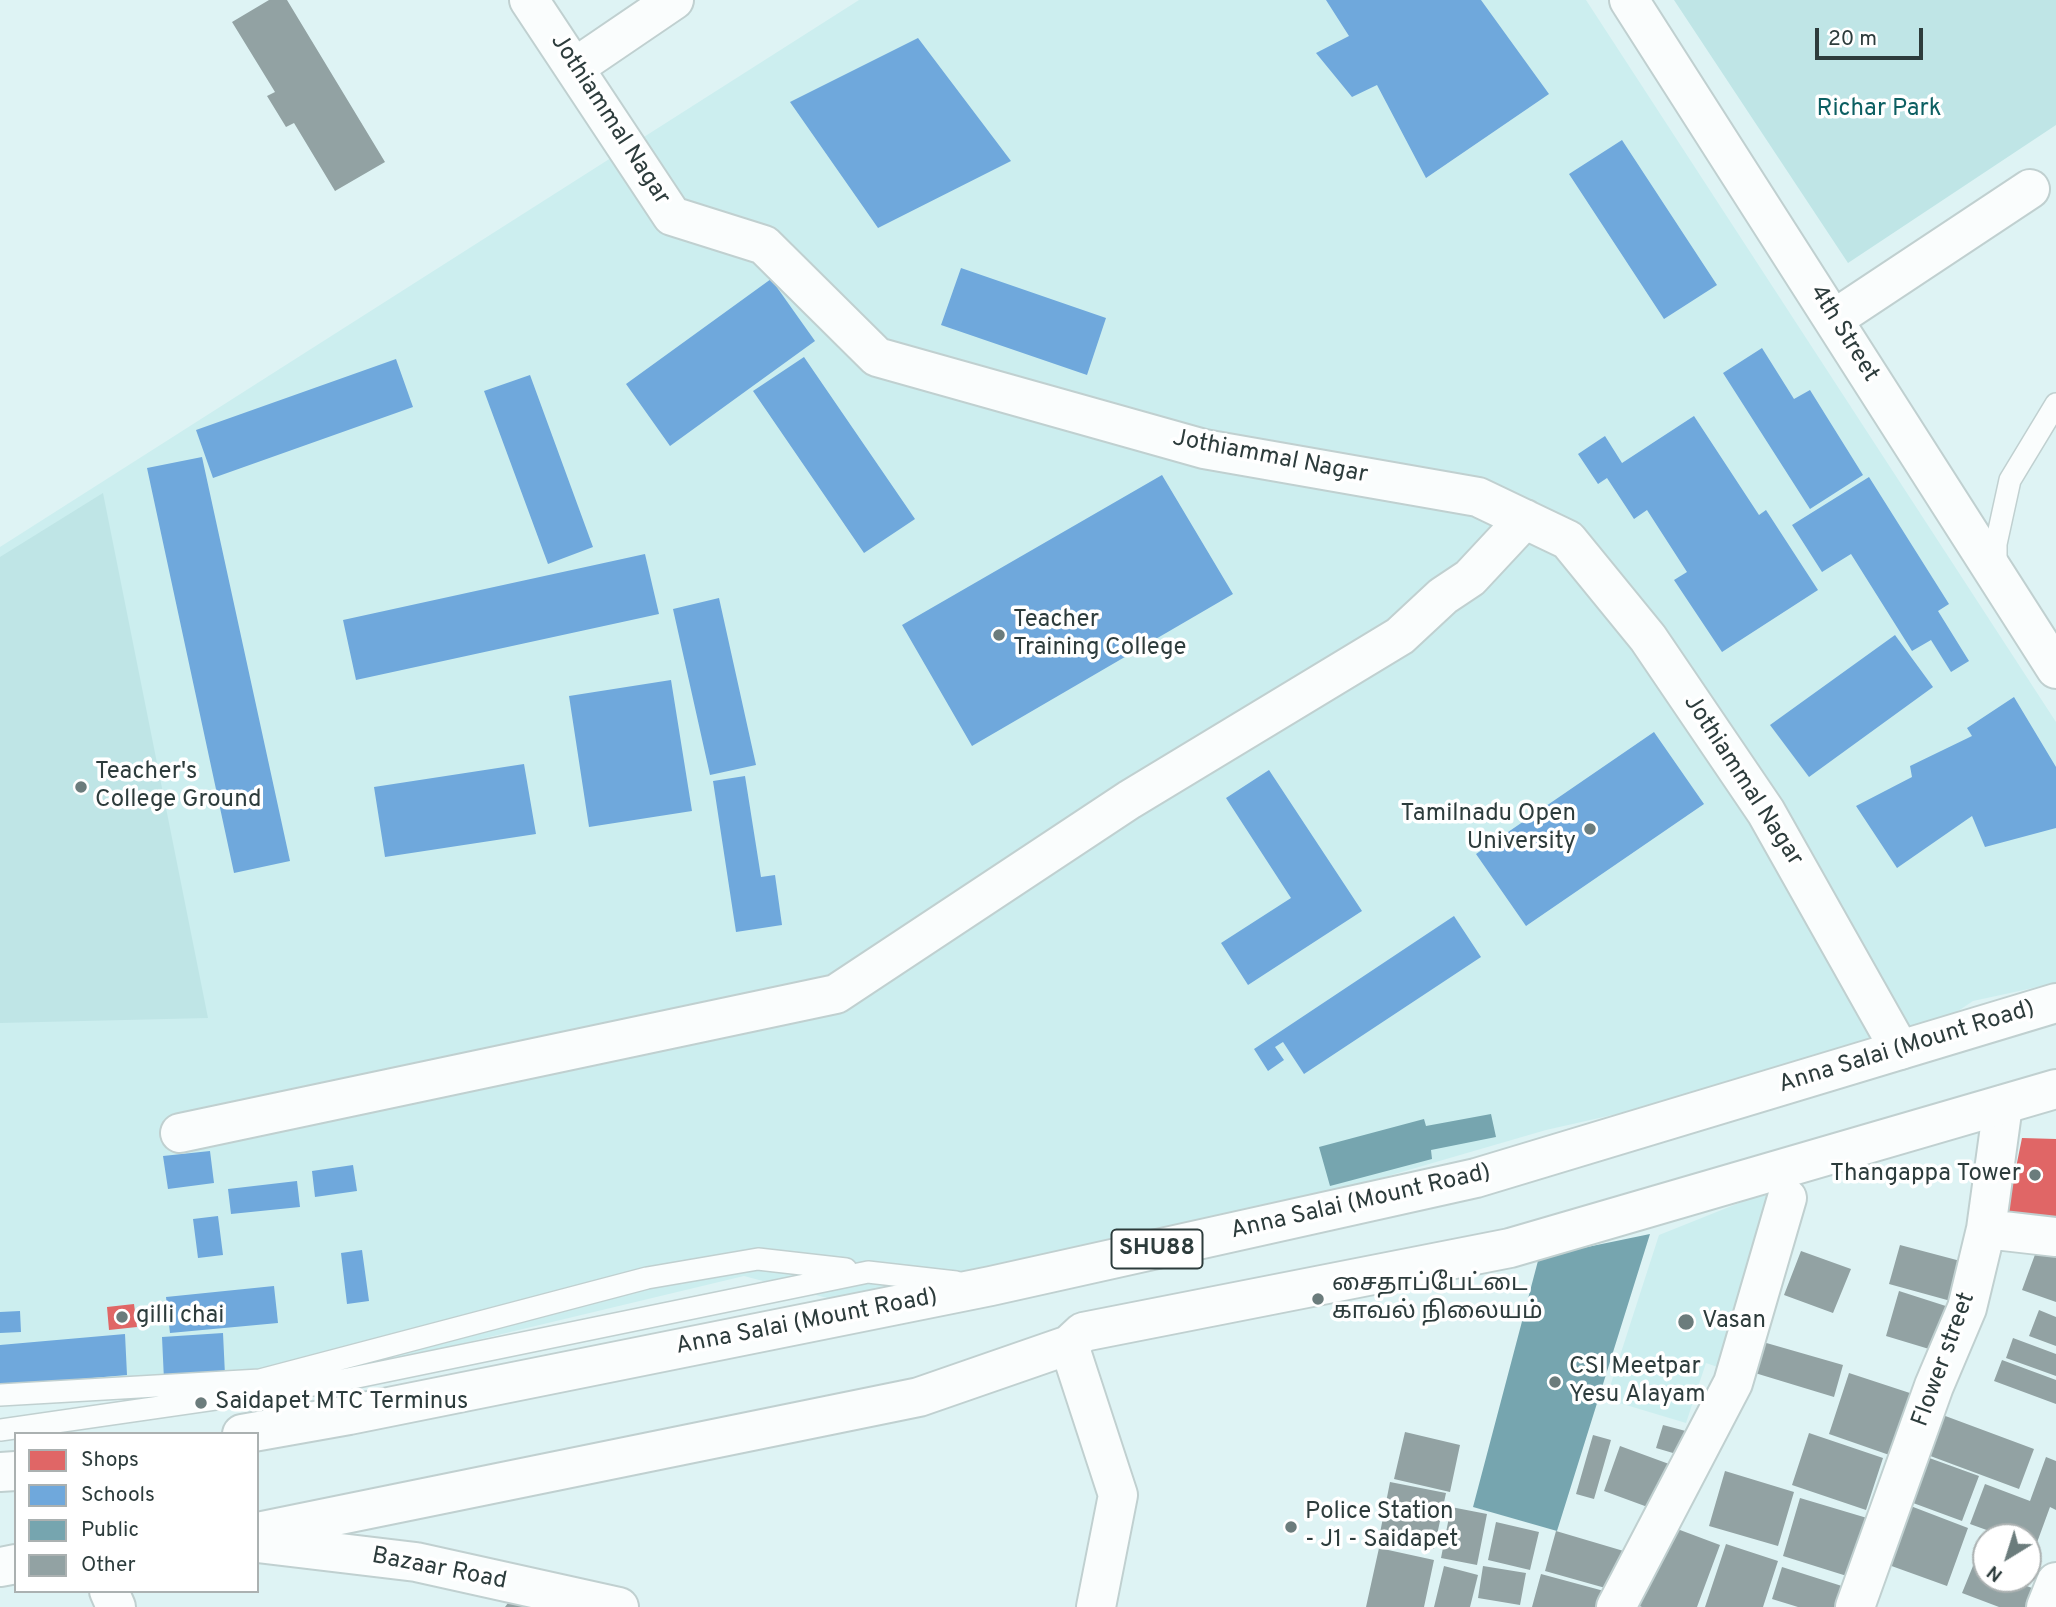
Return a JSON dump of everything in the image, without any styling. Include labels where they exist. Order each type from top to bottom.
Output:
[{"type":"street","name":"Jothiammal Nagar","points":[[529,0],[672,216],[764,245],[877,357],[1204,449],[1478,497],[1568,540],[1648,638],[1766,812],[1900,1050]]},
{"type":"street","points":[[574,68],[674,0]]},
{"type":"street","name":"4th Street","points":[[1629,0],[2056,669]]},
{"type":"street","points":[[1834,319],[2030,190]]},
{"type":"street","points":[[180,1132],[836,994],[1129,800],[1400,636],[1443,596],[1470,578],[1525,519]]},
{"type":"street","name":"Anna Salai (Mount Road)","points":[[253,1432],[991,1286],[1476,1178],[2056,1003]]},
{"type":"street","points":[[259,1532],[919,1397],[1069,1345],[1083,1332],[1510,1248],[2056,1089]]},
{"type":"street","name":"Flower street","points":[[1856,1607],[1934,1386],[1967,1308],[1986,1228],[2003,1105]]},
{"type":"street","points":[[1616,1607],[1733,1383],[1787,1198]]},
{"type":"street","points":[[1986,1228],[2056,1237]]},
{"type":"street","points":[[1069,1345],[1118,1496],[1096,1607]]},
{"type":"street","name":"Bazaar Road","points":[[259,1543],[416,1562],[619,1607]]},
{"type":"street","points":[[2046,1607],[2056,1582]]},
{"type":"lane","points":[[1996,573],[1996,544],[2010,480],[2056,404]]},
{"type":"lane","points":[[0,1395],[260,1381],[647,1278],[758,1259],[991,1286]]},
{"type":"lane","points":[[0,1430],[333,1382],[868,1272]]},
{"type":"shaded area","name":"Teacher Training College","points":[[859,0],[1586,0],[2056,722],[2056,983],[1973,1001],[1900,1050],[1546,1130],[1326,1194],[880,1312],[744,1276],[310,1380],[0,1403],[0,547]]},
{"type":"shaded area","name":"Vasan","points":[[1779,1187],[1726,1370],[1706,1363],[1686,1423],[1606,1399],[1659,1235]]},
{"type":"green space","name":"Richar Park","points":[[1674,0],[2056,0],[2056,125],[1848,263]]},
{"type":"green space","name":"Teacher's College Ground","points":[[103,493],[208,1018],[0,1023],[0,557]]},
{"type":"building: Shops","name":"Thangappa Tower","points":[[2022,1138],[2056,1139],[2056,1217],[2007,1212]]},
{"type":"building: Shops","name":"gilli chai","points":[[134,1304],[137,1327],[109,1330],[107,1307]]},
{"type":"building: Schools","points":[[1326,0],[1481,0],[1549,94],[1426,178],[1377,85],[1352,97],[1316,53],[1349,36]]},
{"type":"building: Schools","points":[[918,38],[1011,161],[878,228],[790,102]]},
{"type":"building: Schools","points":[[1622,140],[1717,285],[1664,319],[1569,174]]},
{"type":"building: Schools","points":[[961,268],[1106,318],[1087,375],[941,325]]},
{"type":"building: Schools","points":[[771,279],[815,341],[670,446],[626,384]]},
{"type":"building: Schools","points":[[1762,348],[1794,399],[1810,390],[1863,475],[1810,509],[1723,373]]},
{"type":"building: Schools","points":[[804,357],[915,519],[864,553],[753,391]]},
{"type":"building: Schools","points":[[396,359],[413,407],[213,478],[196,430]]},
{"type":"building: Schools","points":[[530,375],[593,547],[548,564],[484,391]]},
{"type":"building: Schools","points":[[1694,416],[1759,515],[1766,510],[1818,590],[1722,652],[1674,580],[1687,572],[1647,510],[1634,519],[1607,478],[1598,484],[1578,454],[1605,436],[1622,463]]},
{"type":"building: Schools","points":[[202,457],[290,861],[234,873],[147,468]]},
{"type":"building: Schools","points":[[1162,475],[1233,594],[972,746],[902,625]]},
{"type":"building: Schools","points":[[1869,477],[1949,604],[1938,611],[1969,661],[1951,672],[1931,640],[1912,651],[1851,554],[1822,572],[1792,525]]},
{"type":"building: Schools","points":[[645,554],[659,614],[356,680],[343,620]]},
{"type":"building: Schools","points":[[719,598],[756,765],[710,775],[673,609]]},
{"type":"building: Schools","points":[[1895,635],[1933,687],[1809,777],[1770,725]]},
{"type":"building: Schools","points":[[671,680],[692,811],[589,827],[569,696]]},
{"type":"building: Schools","points":[[2014,697],[2056,767],[2056,828],[1985,847],[1972,816],[1897,868],[1856,806],[1912,777],[1910,766],[1972,736],[1967,728]]},
{"type":"building: Schools","name":"Tamilnadu Open University","points":[[1654,732],[1704,804],[1526,926],[1476,854]]},
{"type":"building: Schools","points":[[524,764],[536,834],[385,857],[374,787]]},
{"type":"building: Schools","points":[[1269,770],[1362,911],[1248,985],[1221,943],[1291,898],[1226,798]]},
{"type":"building: Schools","points":[[745,776],[761,877],[775,875],[782,925],[736,932],[713,781]]},
{"type":"building: Schools","points":[[1454,916],[1481,957],[1304,1074],[1283,1042],[1275,1047],[1284,1060],[1268,1071],[1254,1049]]},
{"type":"building: Schools","points":[[210,1151],[214,1183],[168,1189],[163,1156]]},
{"type":"building: Schools","points":[[353,1165],[357,1191],[315,1197],[312,1171]]},
{"type":"building: Schools","points":[[297,1181],[300,1207],[231,1214],[228,1189]]},
{"type":"building: Schools","points":[[218,1216],[223,1255],[198,1258],[193,1219]]},
{"type":"building: Schools","points":[[362,1250],[369,1301],[347,1304],[341,1253]]},
{"type":"building: Schools","points":[[274,1286],[278,1323],[170,1333],[166,1297]]},
{"type":"building: Schools","points":[[20,1311],[21,1332],[0,1333],[0,1312]]},
{"type":"building: Schools","points":[[223,1333],[225,1375],[164,1380],[162,1337]]},
{"type":"building: Schools","points":[[125,1334],[127,1375],[0,1386],[0,1345]]},
{"type":"building: Public","points":[[1491,1114],[1496,1137],[1431,1150],[1432,1159],[1330,1186],[1319,1147],[1424,1119],[1426,1126]]},
{"type":"building: Public","name":"CSI Meetpar Yesu Alayam","points":[[1650,1234],[1557,1531],[1473,1507],[1539,1257]]},
{"type":"building: Other","points":[[269,0],[287,0],[385,162],[335,191],[294,123],[286,127],[267,96],[275,92],[232,22]]},
{"type":"building: Other","points":[[2040,1241],[2056,1247],[2056,1302],[2022,1290]]},
{"type":"building: Other","points":[[1900,1245],[1968,1263],[1958,1303],[1889,1284]]},
{"type":"building: Other","points":[[1801,1251],[1851,1269],[1833,1313],[1784,1295]]},
{"type":"building: Other","points":[[1899,1291],[1952,1308],[1939,1352],[1886,1336]]},
{"type":"building: Other","points":[[2039,1310],[2056,1317],[2056,1346],[2029,1336]]},
{"type":"building: Other","points":[[2013,1338],[2056,1354],[2056,1376],[2006,1358]]},
{"type":"building: Other","points":[[1763,1342],[1843,1365],[1834,1397],[1755,1373]]},
{"type":"building: Other","points":[[2002,1360],[2056,1380],[2056,1404],[1994,1381]]},
{"type":"building: Other","points":[[1849,1373],[1919,1396],[1898,1458],[1829,1434]]},
{"type":"building: Other","points":[[1940,1414],[2034,1449],[2019,1489],[1925,1454]]},
{"type":"building: Other","points":[[1663,1425],[1697,1434],[1690,1458],[1656,1448]]},
{"type":"building: Other","points":[[1405,1432],[1460,1445],[1450,1492],[1394,1479]]},
{"type":"building: Other","points":[[1809,1433],[1883,1458],[1866,1510],[1792,1485]]},
{"type":"building: Other","points":[[1593,1435],[1611,1440],[1594,1499],[1576,1494]]},
{"type":"building: Other","points":[[1620,1446],[1669,1464],[1653,1509],[1604,1491]]},
{"type":"building: Other","points":[[1921,1455],[1979,1476],[1962,1521],[1905,1500]]},
{"type":"building: Other","points":[[2046,1457],[2056,1461],[2056,1510],[2050,1507],[2042,1529],[2042,1523],[1970,1524],[1985,1484],[2030,1501]]},
{"type":"building: Other","points":[[1725,1471],[1794,1492],[1778,1546],[1709,1526]]},
{"type":"building: Other","points":[[1390,1482],[1446,1493],[1434,1549],[1379,1538]]},
{"type":"building: Other","points":[[1800,1498],[1867,1518],[1850,1577],[1783,1556]]},
{"type":"building: Other","points":[[1908,1505],[1968,1528],[1947,1586],[1886,1564]]},
{"type":"building: Other","points":[[1451,1507],[1487,1514],[1477,1565],[1441,1558]]},
{"type":"building: Other","points":[[1496,1522],[1539,1532],[1530,1570],[1488,1560]]},
{"type":"building: Other","points":[[1664,1524],[1720,1545],[1697,1607],[1642,1607],[1634,1604]]},
{"type":"building: Other","points":[[1556,1531],[1627,1552],[1616,1591],[1545,1571]]},
{"type":"building: Other","points":[[1726,1544],[1778,1561],[1763,1607],[1705,1607]]},
{"type":"building: Other","points":[[1379,1548],[1434,1560],[1424,1607],[1366,1607]]},
{"type":"building: Other","points":[[1444,1566],[1478,1575],[1470,1607],[1434,1607]]},
{"type":"building: Other","points":[[1483,1566],[1526,1573],[1520,1605],[1478,1598]]},
{"type":"building: Other","points":[[1782,1567],[1845,1587],[1838,1607],[1798,1607],[1772,1599]]},
{"type":"building: Other","points":[[1972,1568],[1972,1593],[2030,1593],[2025,1607],[1999,1607],[1962,1593]]},
{"type":"building: Other","points":[[1541,1574],[1604,1591],[1600,1607],[1532,1607]]},
{"type":"building: Other","points":[[514,1595],[531,1607],[505,1607]]},
{"type":"place","name":"Teacher Training College","points":[[999,635]]},
{"type":"place","name":"Teacher's College Ground","points":[[81,787]]},
{"type":"place","name":"Tamilnadu Open University","points":[[1590,829]]},
{"type":"place","name":"Thangappa Tower","points":[[2035,1175]]},
{"type":"place","name":"சைதாப்பேட்டை காவல் நிலையம்","points":[[1318,1299]]},
{"type":"place","name":"gilli chai","points":[[122,1317]]},
{"type":"place","name":"Vasan","points":[[1686,1322]]},
{"type":"place","name":"CSI Meetpar Yesu Alayam","points":[[1555,1382]]},
{"type":"place","name":"Saidapet MTC Terminus","points":[[201,1403]]},
{"type":"place","name":"Police Station - J1 - Saidapet","points":[[1291,1527]]}]
